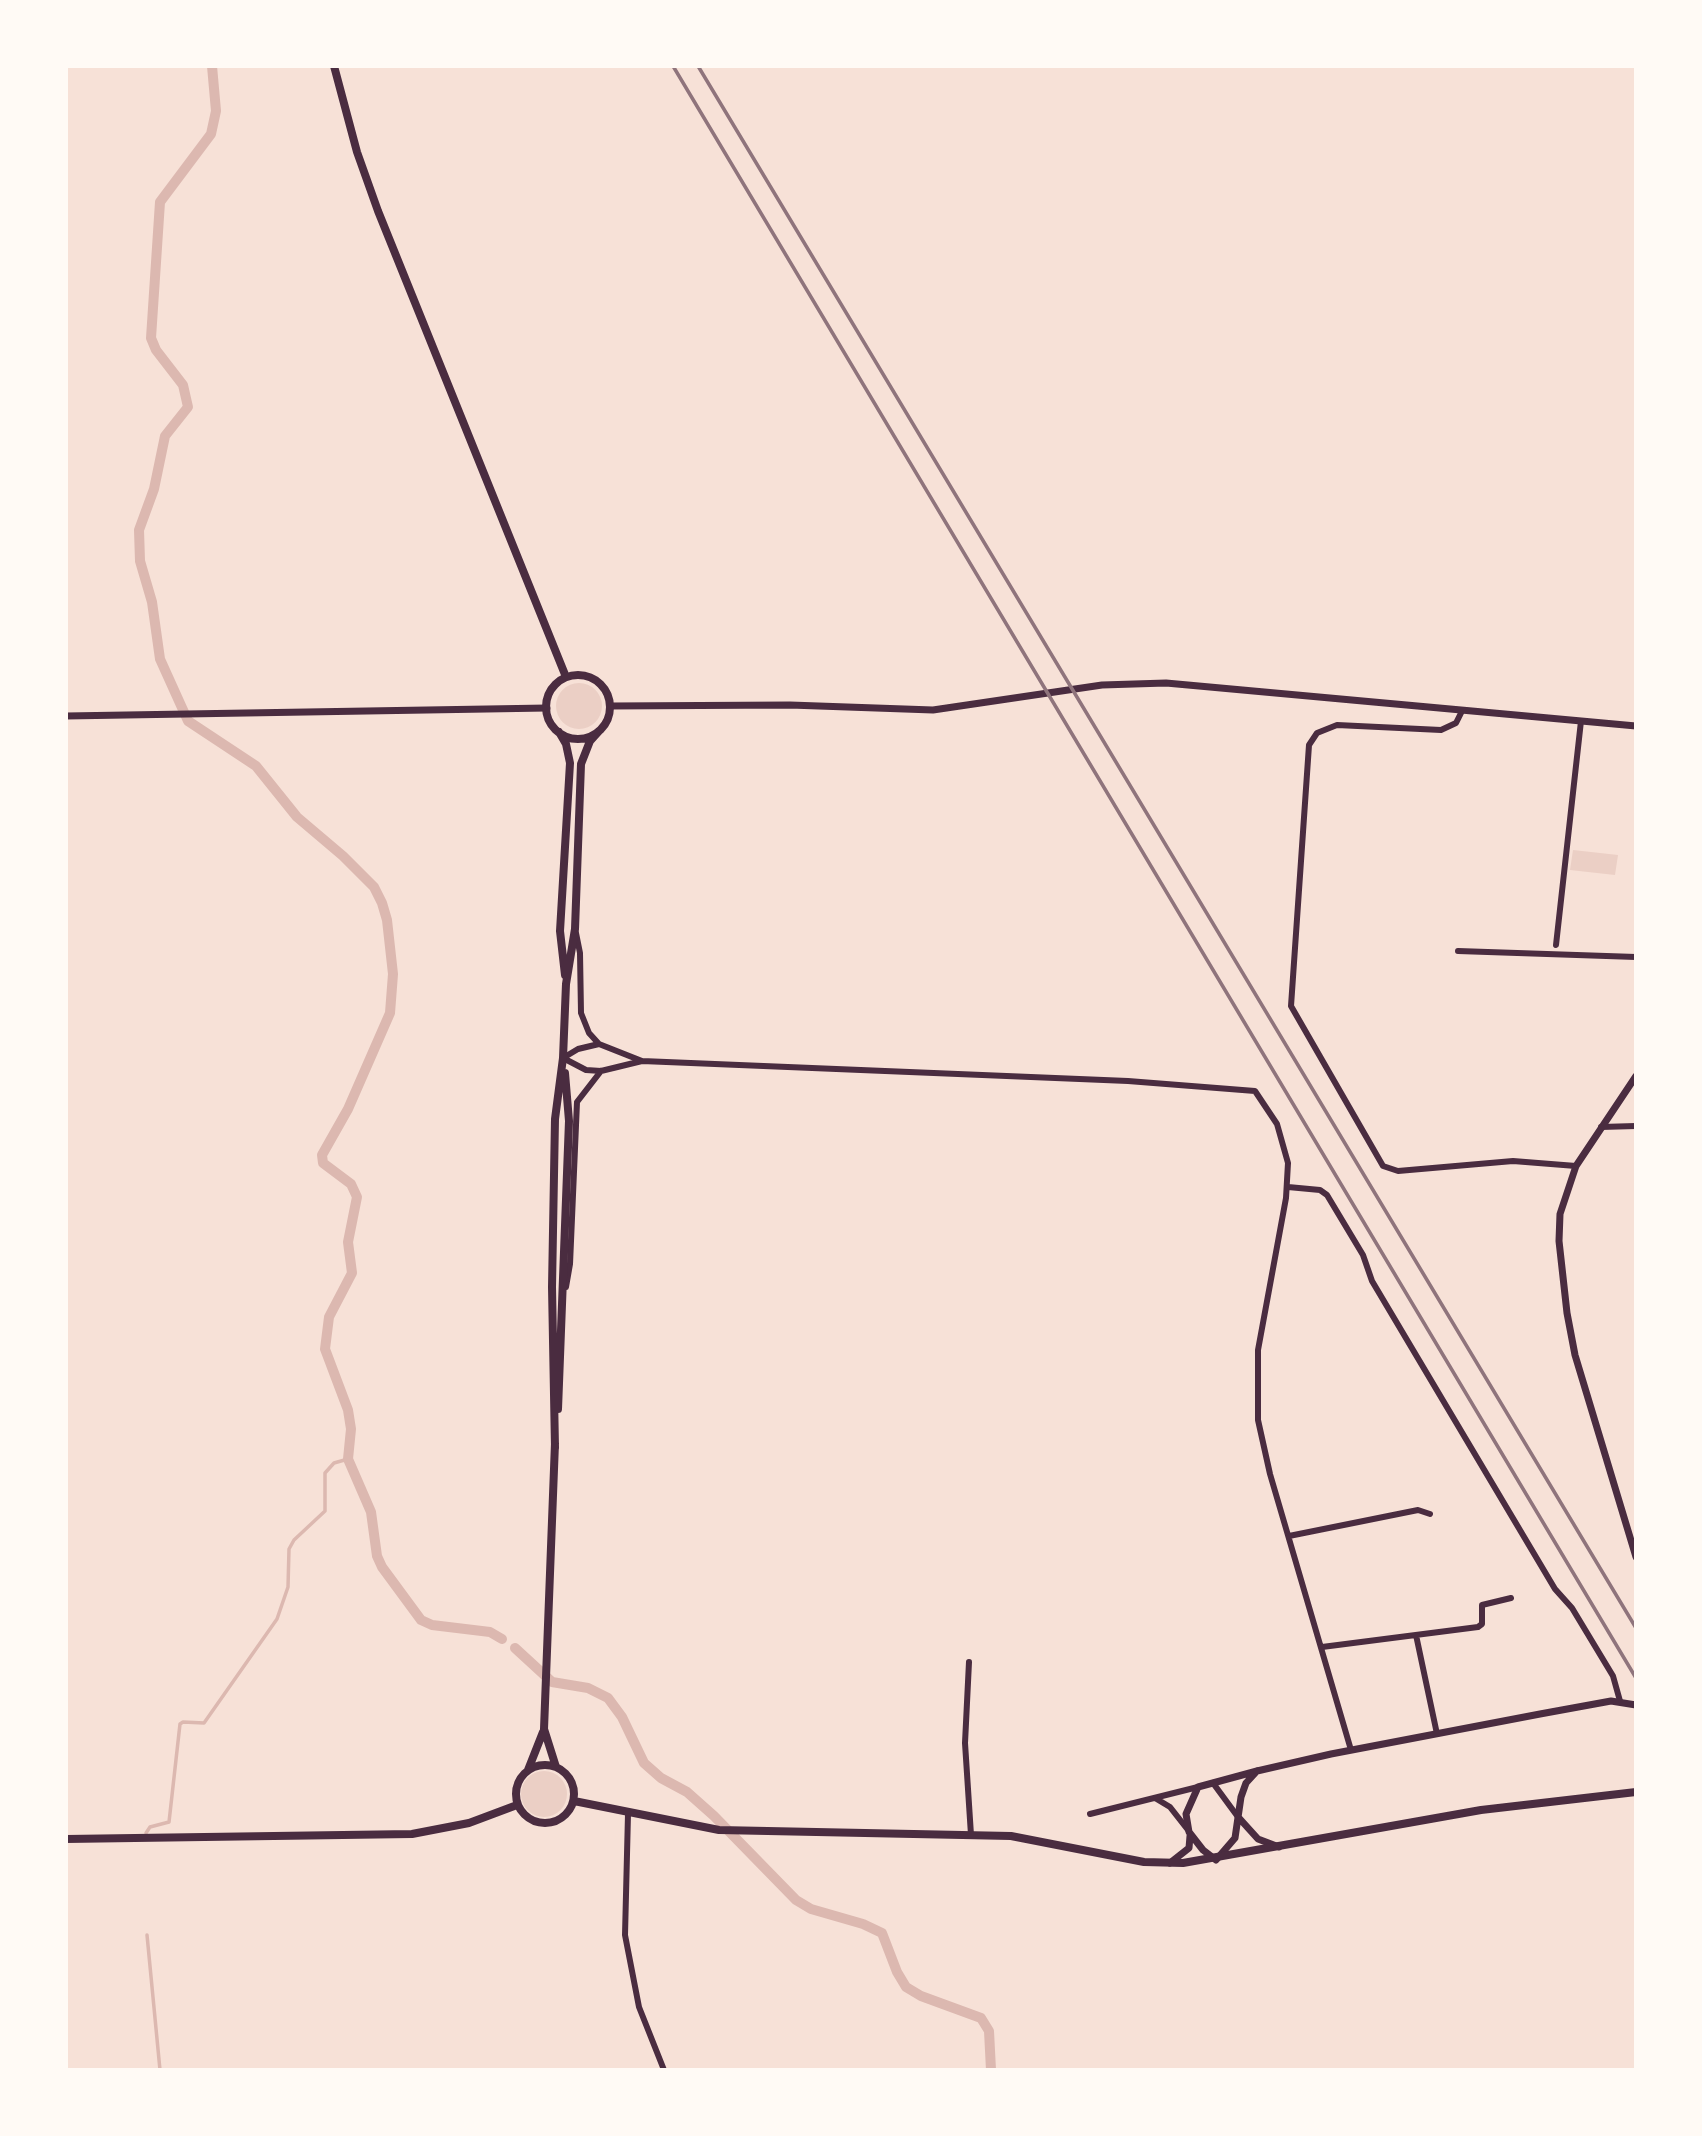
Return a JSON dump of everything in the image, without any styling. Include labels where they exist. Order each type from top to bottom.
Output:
[{"type":"main road","points":[[334,66],[357,152],[383,224],[566,677]]},
{"type":"main road","points":[[555,1448],[553,1162],[555,1119],[563,1058],[566,984],[575,929],[581,764],[590,741],[606,723],[610,706],[607,693],[598,682],[580,675],[566,677],[551,690],[547,708],[549,719],[566,744],[570,763],[560,931],[566,984]]},
{"type":"main road","points":[[559,732],[576,739],[598,732]]},
{"type":"main road","points":[[544,1729],[528,1770],[516,1786],[517,1805],[529,1819],[547,1824],[564,1817],[573,1801],[571,1781],[556,1767],[544,1729],[569,1121],[563,1058]]},
{"type":"main road","points":[[528,1770],[546,1765],[556,1767]]},
{"type":"main road","points":[[573,1801],[719,1830],[1011,1836],[1144,1862],[1170,1863],[1216,1860],[1481,1810],[1636,1792]]},
{"type":"main road","points":[[66,1839],[412,1834],[469,1823],[517,1805]]},
{"type":"street","points":[[610,706],[790,705],[933,710],[1124,683],[1210,686],[1636,726]]},
{"type":"street","points":[[66,716],[547,708]]},
{"type":"street","points":[[1462,711],[1457,723],[1441,730],[1337,725],[1317,733],[1309,745],[1291,1006],[1383,1167],[1398,1171],[1513,1161],[1576,1166]]},
{"type":"street","points":[[1556,945],[1581,720]]},
{"type":"street","points":[[575,929],[580,953],[581,1013],[589,1033],[598,1044],[642,1061]]},
{"type":"street","points":[[1458,951],[1636,957]]},
{"type":"street","points":[[563,1058],[578,1049],[598,1044]]},
{"type":"street","points":[[563,1058],[586,1070],[601,1070],[642,1061],[1128,1081],[1255,1091],[1277,1124],[1285,1143],[1288,1188],[1258,1350],[1256,1398],[1262,1444],[1351,1750]]},
{"type":"street","points":[[563,1302],[570,1264],[578,1102],[601,1070]]},
{"type":"street","points":[[1636,1076],[1576,1166],[1560,1214],[1559,1241],[1564,1293],[1575,1356],[1631,1529],[1636,1557]]},
{"type":"street","points":[[1601,1127],[1636,1126]]},
{"type":"street","points":[[1288,1188],[1320,1190],[1327,1195],[1363,1255],[1372,1281],[1556,1588],[1572,1608],[1612,1676],[1620,1701]]},
{"type":"street","points":[[1289,1536],[1418,1510],[1430,1514]]},
{"type":"street","points":[[1322,1647],[1480,1627],[1482,1605],[1511,1598]]},
{"type":"street","points":[[1416,1635],[1437,1734]]},
{"type":"street","points":[[969,1662],[965,1743],[971,1835]]},
{"type":"street","points":[[1090,1814],[1351,1750],[1620,1701],[1636,1705]]},
{"type":"street","points":[[1154,1798],[1170,1807],[1203,1850],[1216,1860],[1235,1838],[1243,1790],[1257,1771]]},
{"type":"street","points":[[1213,1783],[1258,1839],[1280,1847]]},
{"type":"street","points":[[1170,1863],[1189,1848],[1186,1814],[1198,1787]]},
{"type":"street","points":[[628,1814],[625,1935],[639,2007],[664,2070]]},
{"type":"shaded area","points":[[579,683],[595,690],[602,706],[595,722],[579,729],[563,722],[556,706],[563,690]]},
{"type":"shaded area","points":[[1573,850],[1618,855],[1615,875],[1570,870]]},
{"type":"shaded area","points":[[544,1771],[560,1778],[567,1794],[560,1810],[544,1817],[528,1810],[521,1794],[528,1778]]},
{"type":"waterway","points":[[212,66],[216,111],[211,134],[160,202],[151,338],[156,350],[183,385],[188,407],[165,436],[154,489],[139,530],[140,561],[152,602],[160,659],[188,721],[256,766],[297,817],[374,887],[382,903],[387,920],[393,974],[390,1013],[348,1109],[322,1155],[323,1163],[351,1184],[357,1197],[348,1242],[352,1273],[329,1317],[325,1349],[348,1410],[351,1429],[348,1459],[371,1512],[377,1556],[382,1567],[421,1620],[432,1625],[490,1632],[502,1639]]},
{"type":"waterway","points":[[146,1833],[150,1827],[169,1822],[180,1724],[204,1723],[277,1619],[288,1587],[289,1549],[294,1540],[325,1511],[325,1473],[334,1463],[348,1459]]},
{"type":"waterway","points":[[515,1648],[552,1682],[588,1688],[608,1698],[622,1717],[644,1763],[661,1778],[687,1792],[714,1816],[796,1900],[811,1909],[863,1924],[882,1933],[897,1972],[906,1987],[921,1996],[981,2018],[989,2031],[991,2070]]},
{"type":"waterway","points":[[147,1935],[160,2070]]},
{"type":"railway","points":[[673,66],[1636,1678]]},
{"type":"railway","points":[[698,66],[1636,1628]]}]
